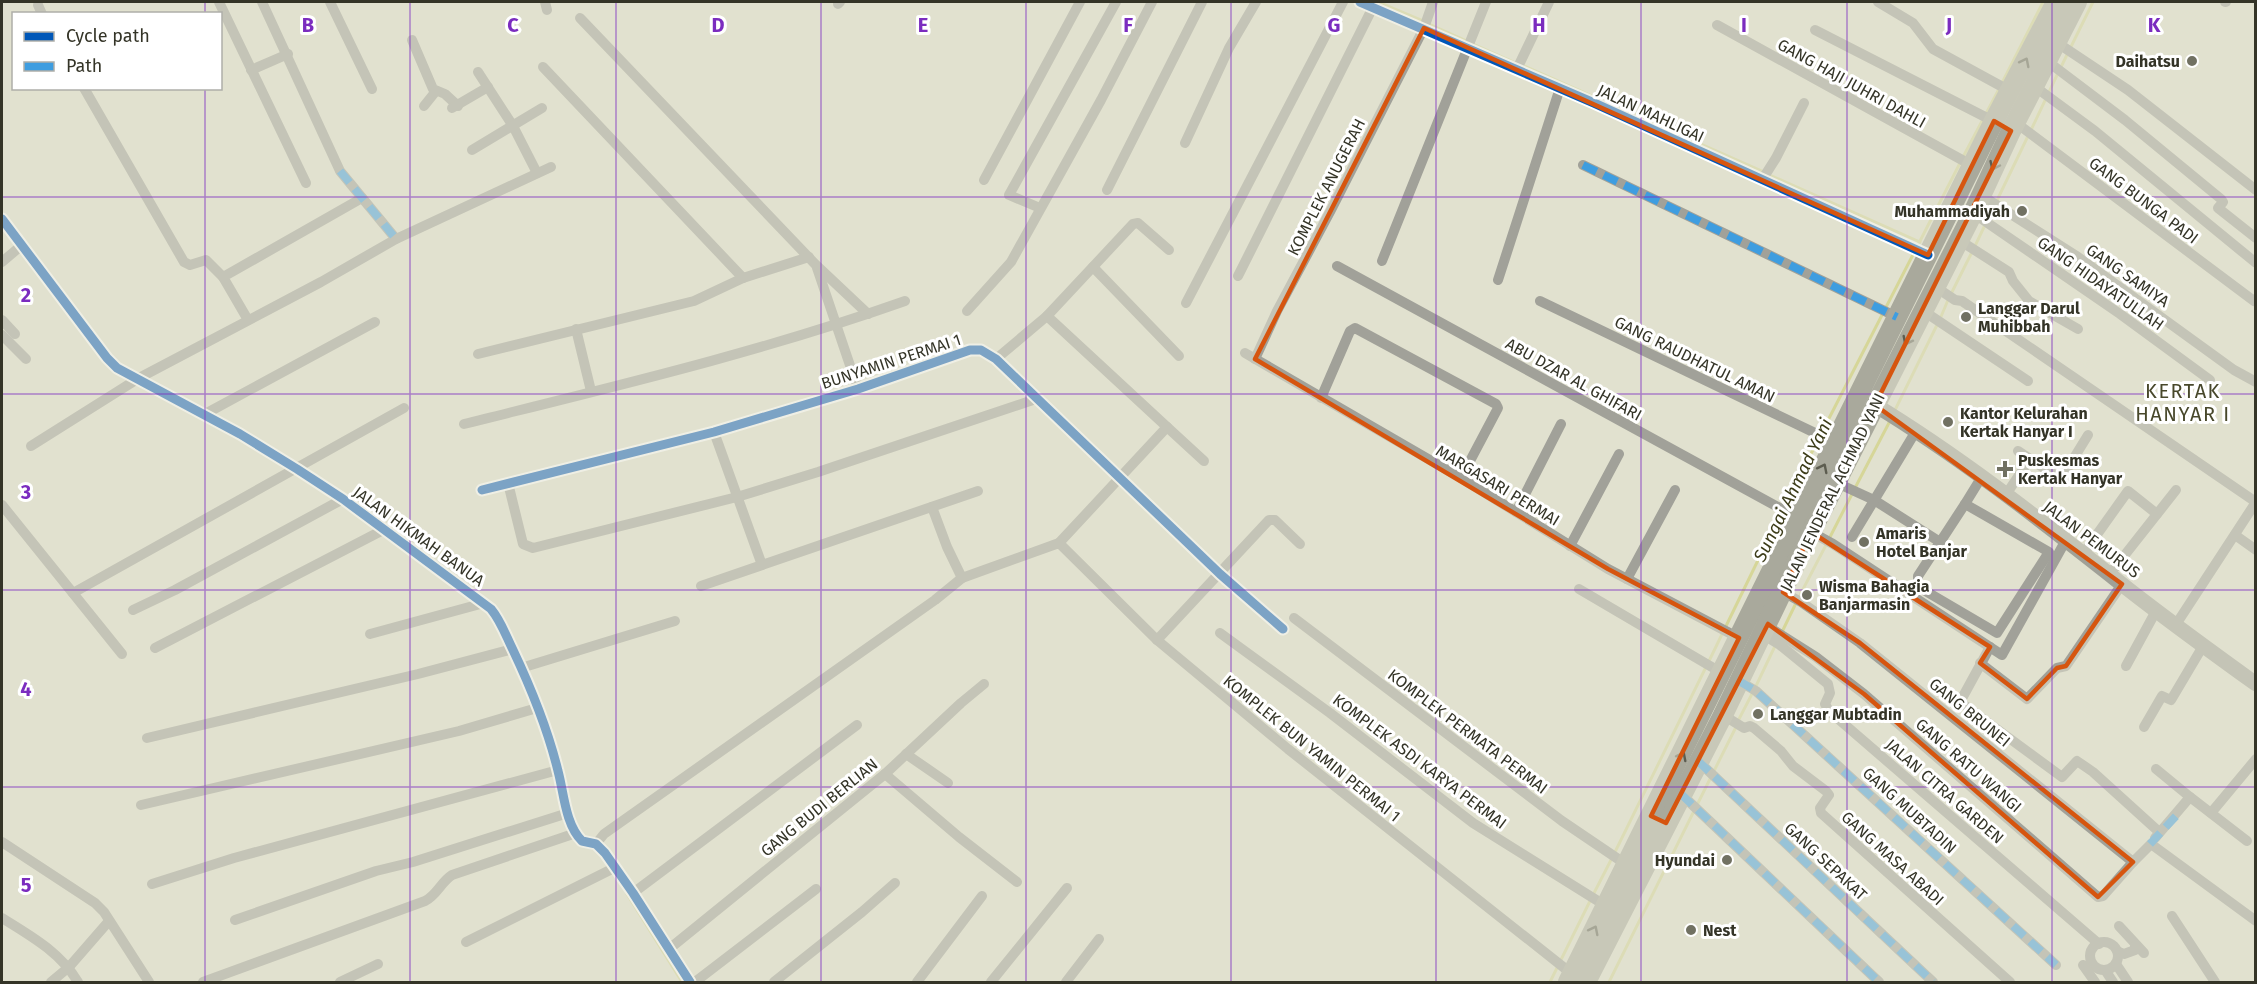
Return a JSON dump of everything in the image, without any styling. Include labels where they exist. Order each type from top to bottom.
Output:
[{"type":"highway","name":"JALAN JENDERAL ACHMAD YANI","points":[[1569,973],[1627,865],[1659,820],[1691,804],[1732,721],[1727,632],[1805,526],[1848,489],[1990,201],[2006,124],[2002,87],[2056,2]]},
{"type":"highway","name":"JALAN JENDERAL ACHMAD YANI","points":[[1569,973],[1659,820],[1730,677],[1775,636],[1793,597],[1805,526],[1825,438],[1888,313],[1924,253],[1966,162],[2043,92],[2065,47],[2077,2]]},
{"type":"street","points":[[219,2],[306,183]]},
{"type":"street","points":[[262,2],[344,176],[396,239]]},
{"type":"street","points":[[330,2],[372,88]]},
{"type":"street","points":[[984,180],[1080,2]]},
{"type":"street","points":[[1040,208],[1009,195],[1116,2]]},
{"type":"street","points":[[967,311],[1011,262],[1101,100],[1152,2]]},
{"type":"street","points":[[1107,190],[1202,2]]},
{"type":"street","points":[[1185,143],[1229,48],[1256,2]]},
{"type":"street","points":[[1186,303],[1343,2]]},
{"type":"street","name":"JALAN MAHLIGAI","points":[[1360,2],[1425,24],[1519,66],[1560,88],[1924,253]]},
{"type":"street","name":"KOMPLEK ANUGERAH","points":[[1255,359],[1277,311],[1425,24],[1433,2]]},
{"type":"street","points":[[1382,261],[1486,2]]},
{"type":"street","points":[[1519,66],[1549,2]]},
{"type":"street","points":[[1878,2],[1913,23],[1933,49],[2002,87]]},
{"type":"street","points":[[1238,276],[1373,7]]},
{"type":"street","points":[[580,18],[813,261],[868,314]]},
{"type":"street","name":"GANG HAJI JUHRI DAHLI","points":[[1717,25],[1966,162]]},
{"type":"street","name":"GANG BUNGA PADI","points":[[1815,30],[2006,124],[2255,300]]},
{"type":"street","points":[[412,40],[433,89],[445,94],[454,107],[488,87]]},
{"type":"street","points":[[2065,47],[2128,90],[2256,190]]},
{"type":"street","points":[[251,70],[288,54]]},
{"type":"street","points":[[543,67],[743,278]]},
{"type":"street","points":[[2055,67],[2125,120],[2221,199],[2223,202],[2218,208],[2256,238]]},
{"type":"street","points":[[478,72],[513,126],[537,173]]},
{"type":"street","points":[[1498,280],[1560,88]]},
{"type":"street","points":[[85,90],[184,262],[190,265],[206,260],[223,277],[248,320]]},
{"type":"street","points":[[424,106],[436,91]]},
{"type":"street","points":[[2043,92],[2095,131],[2256,262]]},
{"type":"street","points":[[1762,180],[1804,103]]},
{"type":"street","points":[[472,150],[542,108]]},
{"type":"street","points":[[1583,165],[1888,313]]},
{"type":"street","points":[[31,446],[140,378],[321,282],[396,239],[551,167]]},
{"type":"street","points":[[223,277],[362,198]]},
{"type":"street","name":"GANG SAMIYA","points":[[1990,201],[2078,257],[2234,370],[2256,382]]},
{"type":"street","name":"JALAN HIKMAH BANUA","points":[[2,219],[111,363],[205,414],[343,499],[484,603],[496,615],[513,649],[537,708],[576,833]]},
{"type":"street","name":"GANG HIDAYATULLAH","points":[[1981,219],[2120,314],[2210,380]]},
{"type":"street","points":[[996,359],[1047,316],[1132,224],[1137,222],[1169,250]]},
{"type":"street","points":[[2,261],[22,245]]},
{"type":"street","points":[[1968,246],[2009,272],[2028,301],[2078,329]]},
{"type":"street","points":[[478,354],[694,301],[743,278],[813,261]]},
{"type":"street","points":[[813,261],[858,389]]},
{"type":"street","name":"ABU DZAR AL GHIFARI","points":[[1337,266],[1805,526],[1990,647]]},
{"type":"street","points":[[1093,267],[1179,356]]},
{"type":"street","points":[[1945,293],[1962,301],[2256,502],[2175,626]]},
{"type":"street","points":[[464,424],[837,324],[905,301]]},
{"type":"street","name":"GANG RAUDHATUL AMAN","points":[[1540,301],[1825,438]]},
{"type":"street","points":[[1047,316],[1204,461]]},
{"type":"street","points":[[1933,317],[2028,381]]},
{"type":"street","points":[[2,320],[15,334]]},
{"type":"street","points":[[205,414],[375,322]]},
{"type":"street","points":[[1321,398],[1350,330],[1355,328],[1496,404],[1498,408],[1461,478]]},
{"type":"street","points":[[576,329],[591,391]]},
{"type":"street","points":[[2,334],[26,359]]},
{"type":"street","name":"BUNYAMIN PERMAI 1","points":[[482,490],[714,432],[858,389],[970,350],[981,350],[996,359],[1220,574],[1283,629]]},
{"type":"street","name":"MARGASARI PERMAI","points":[[1245,353],[1461,478],[1627,579],[1727,632]]},
{"type":"street","points":[[508,483],[523,544],[533,548],[737,497],[1036,399]]},
{"type":"street","points":[[73,593],[404,408]]},
{"type":"street","name":"JALAN PEMURUS","points":[[1887,413],[1916,430],[2063,538],[2175,626],[2256,684]]},
{"type":"street","points":[[1516,512],[1561,424]]},
{"type":"street","points":[[596,844],[604,834],[935,600],[962,578],[1059,543],[1167,427]]},
{"type":"street","points":[[1852,537],[1916,430]]},
{"type":"street","points":[[714,432],[762,565]]},
{"type":"street","points":[[2018,451],[2061,479],[2088,435]]},
{"type":"street","points":[[1570,546],[1619,454]]},
{"type":"street","points":[[2005,496],[2030,459]]},
{"type":"street","points":[[1981,478],[1918,576],[1918,584],[1922,589],[1997,633],[2049,552],[2063,538]]},
{"type":"street","points":[[1848,489],[1874,500],[1940,542]]},
{"type":"street","points":[[1627,579],[1675,490]]},
{"type":"street","points":[[1980,663],[2027,699],[2057,668],[2066,666],[2116,580],[2157,514],[2175,490]]},
{"type":"street","points":[[701,586],[978,491]]},
{"type":"street","points":[[2083,554],[2127,491],[2157,514]]},
{"type":"street","points":[[133,610],[176,590],[343,499]]},
{"type":"street","points":[[1965,504],[2049,552]]},
{"type":"street","points":[[2,505],[122,654]]},
{"type":"street","points":[[932,507],[962,578]]},
{"type":"street","points":[[1157,640],[1271,519],[1275,520],[1300,544]]},
{"type":"street","points":[[155,648],[385,529]]},
{"type":"street","points":[[2235,535],[2256,550]]},
{"type":"street","points":[[2063,538],[2002,655],[1990,647],[1960,702],[2062,777],[2077,761],[2093,772],[2157,830]]},
{"type":"street","name":"KOMPLEK BUN YAMIN PERMAI 1","points":[[1059,543],[1157,640],[1288,749],[1569,973]]},
{"type":"street","name":"GANG MUBTADIN","points":[[1579,589],[1730,677],[2056,965]]},
{"type":"street","name":"GANG BRUNEI","points":[[1793,597],[1860,643],[2133,862]]},
{"type":"street","points":[[370,634],[484,603]]},
{"type":"street","points":[[2126,666],[2156,611]]},
{"type":"street","name":"KOMPLEK PERMATA PERMAI","points":[[1294,618],[1562,821],[1627,865]]},
{"type":"street","points":[[521,668],[675,621]]},
{"type":"street","name":"KOMPLEK ASDI KARYA PERMAI","points":[[1220,633],[1330,713],[1473,823],[1606,906]]},
{"type":"street","name":"GANG RATU WANGI","points":[[1775,636],[1816,657],[1864,694],[2098,897],[2103,896],[2133,862]]},
{"type":"street","name":"JALAN CITRA GARDEN","points":[[1775,636],[1828,684],[1830,693],[1825,704],[1829,711],[2099,944]]},
{"type":"street","points":[[2144,727],[2162,696],[2171,700],[2203,646]]},
{"type":"street","points":[[147,738],[418,674],[513,649]]},
{"type":"street","name":"GANG BUDI BERLIAN","points":[[669,949],[885,774],[984,684]]},
{"type":"street","points":[[141,805],[459,731],[537,708]]},
{"type":"street","name":"GANG MASA ABADI","points":[[1732,721],[1754,728],[1793,765],[1827,791],[1828,795],[1820,808],[1821,813],[2010,982]]},
{"type":"street","points":[[633,893],[857,725]]},
{"type":"street","points":[[906,754],[948,783]]},
{"type":"street","points":[[2211,813],[2256,759]]},
{"type":"street","points":[[2156,769],[2247,842]]},
{"type":"street","points":[[152,884],[234,858],[558,770]]},
{"type":"street","name":"GANG SEPAKAT","points":[[1708,770],[1933,982]]},
{"type":"street","points":[[885,774],[959,837],[1017,882]]},
{"type":"street","points":[[2133,862],[2176,816],[2190,797]]},
{"type":"street","points":[[1691,804],[1879,982]]},
{"type":"street","points":[[235,920],[376,871],[413,862],[568,813]]},
{"type":"street","points":[[203,982],[425,901],[432,897],[452,875],[576,833],[582,841],[596,844],[616,867],[690,982]]},
{"type":"street","points":[[2,842],[95,903],[149,982]]},
{"type":"street","points":[[2150,844],[2256,921]]},
{"type":"street","points":[[466,942],[616,867]]},
{"type":"street","points":[[774,982],[895,883]]},
{"type":"street","points":[[991,982],[1067,888]]},
{"type":"street","points":[[695,982],[816,889]]},
{"type":"street","points":[[917,982],[982,896]]},
{"type":"street","points":[[2172,916],[2215,982]]},
{"type":"street","points":[[2,918],[54,952],[69,967],[78,982]]},
{"type":"street","points":[[51,982],[69,967],[109,921]]},
{"type":"street","points":[[2128,982],[2116,964],[2115,948],[2122,930],[2144,953]]},
{"type":"street","points":[[1066,982],[1100,939]]},
{"type":"street","points":[[2094,972],[2091,955],[2095,946],[2108,943],[2128,953],[2135,950],[2135,946]]},
{"type":"street","points":[[340,982],[378,964]]},
{"type":"street","points":[[2094,972],[2116,964]]},
{"type":"street","points":[[2094,972],[2113,982]]},
{"type":"highlighted area","points":[[1424,28],[1928,255],[1994,121],[2011,131],[1875,405],[2122,584],[2066,666],[2057,668],[2027,699],[1980,663],[1990,647],[1811,532],[1783,592],[1860,643],[2133,862],[2098,897],[1864,694],[1768,624],[1666,823],[1651,816],[1739,638],[1608,569],[1255,359]]},
{"type":"waterway","points":[[1378,2],[1423,21]]},
{"type":"waterway","name":"Sungai Ahmad Yani","points":[[2002,83],[2043,2]]},
{"type":"waterway","name":"Sungai Ahmad Yani","points":[[2061,67],[2093,2]]},
{"type":"waterway","points":[[1429,24],[1467,41]]},
{"type":"waterway","points":[[1473,44],[1516,63]]},
{"type":"waterway","points":[[1522,65],[1762,171]]},
{"type":"waterway","name":"Sungai Ahmad Yani","points":[[2031,130],[2058,73]]},
{"type":"waterway","name":"Sungai Ahmad Yani","points":[[1963,157],[1999,89]]},
{"type":"waterway","name":"Sungai Ahmad Yani","points":[[1988,219],[2028,136]]},
{"type":"waterway","name":"Sungai Ahmad Yani","points":[[1822,432],[1960,163]]},
{"type":"waterway","points":[[1772,176],[1920,242]]},
{"type":"waterway","name":"Sungai Ahmad Yani","points":[[1975,246],[1985,225]]},
{"type":"waterway","name":"Sungai Ahmad Yani","points":[[1951,294],[1972,252]]},
{"type":"waterway","name":"Sungai Ahmad Yani","points":[[1940,319],[1948,300]]},
{"type":"waterway","name":"Sungai Ahmad Yani","points":[[1895,410],[1937,325]]},
{"type":"waterway","name":"Sungai Ahmad Yani","points":[[1855,488],[1891,419]]},
{"type":"waterway","name":"Sungai Ahmad Yani","points":[[1784,507],[1819,438]]},
{"type":"waterway","name":"Sungai Ahmad Yani","points":[[1829,539],[1852,494]]},
{"type":"waterway","name":"Sungai Ahmad Yani","points":[[1709,661],[1781,513]]},
{"type":"waterway","name":"Sungai Ahmad Yani","points":[[1799,597],[1826,545]]},
{"type":"waterway","name":"Sungai Ahmad Yani","points":[[1782,632],[1796,603]]},
{"type":"waterway","name":"Sungai Ahmad Yani","points":[[1756,686],[1775,646]]},
{"type":"waterway","name":"Sungai Ahmad Yani","points":[[1615,852],[1706,667]]},
{"type":"waterway","name":"Sungai Ahmad Yani","points":[[1738,721],[1753,692]]},
{"type":"waterway","name":"Sungai Ahmad Yani","points":[[1697,805],[1736,727]]},
{"type":"waterway","name":"Sungai Ahmad Yani","points":[[1609,982],[1694,811]]},
{"type":"waterway","name":"Sungai Ahmad Yani","points":[[1593,895],[1612,858]]},
{"type":"waterway","points":[[627,894],[682,982]]},
{"type":"waterway","name":"Sungai Ahmad Yani","points":[[1550,982],[1590,901]]},
{"type":"marked path","points":[[1583,165],[1897,317]]},
{"type":"marked path","points":[[340,171],[396,239]]},
{"type":"marked path","points":[[1739,681],[1756,691],[2056,965]]},
{"type":"marked path","points":[[1698,761],[1933,982]]},
{"type":"marked path","points":[[1681,794],[1879,982]]},
{"type":"marked path","points":[[2150,844],[2176,816]]},
{"type":"cycle path","points":[[1360,2],[1594,103],[1928,255]]},
{"type":"cycle path","points":[[2,219],[107,358],[117,368],[240,434],[297,469],[343,499],[491,609],[498,618],[538,709],[554,756],[566,808],[576,834],[582,841],[596,844],[605,853],[690,982]]},
{"type":"cycle path","points":[[482,490],[714,432],[858,389],[970,350],[981,350],[996,359],[1220,574],[1283,629]]},
{"type":"place","name":"Daihatsu","points":[[2192,61]]},
{"type":"place","name":"Muhammadiyah","points":[[2022,211]]},
{"type":"place","name":"Langgar Darul Muhibbah","points":[[1966,317]]},
{"type":"place","name":"Kantor Kelurahan Kertak Hanyar I","points":[[1948,422]]},
{"type":"place","name":"Puskesmas Kertak Hanyar","points":[[2005,469]]},
{"type":"place","name":"Amaris Hotel Banjar","points":[[1864,542]]},
{"type":"place","name":"Wisma Bahagia Banjarmasin","points":[[1807,595]]},
{"type":"place","name":"Langgar Mubtadin","points":[[1758,714]]},
{"type":"place","name":"Hyundai","points":[[1727,860]]},
{"type":"place","name":"Nest","points":[[1691,930]]},
{"type":"district","name":"KERTAK HANYAR I","points":[[2183,402]]}]
